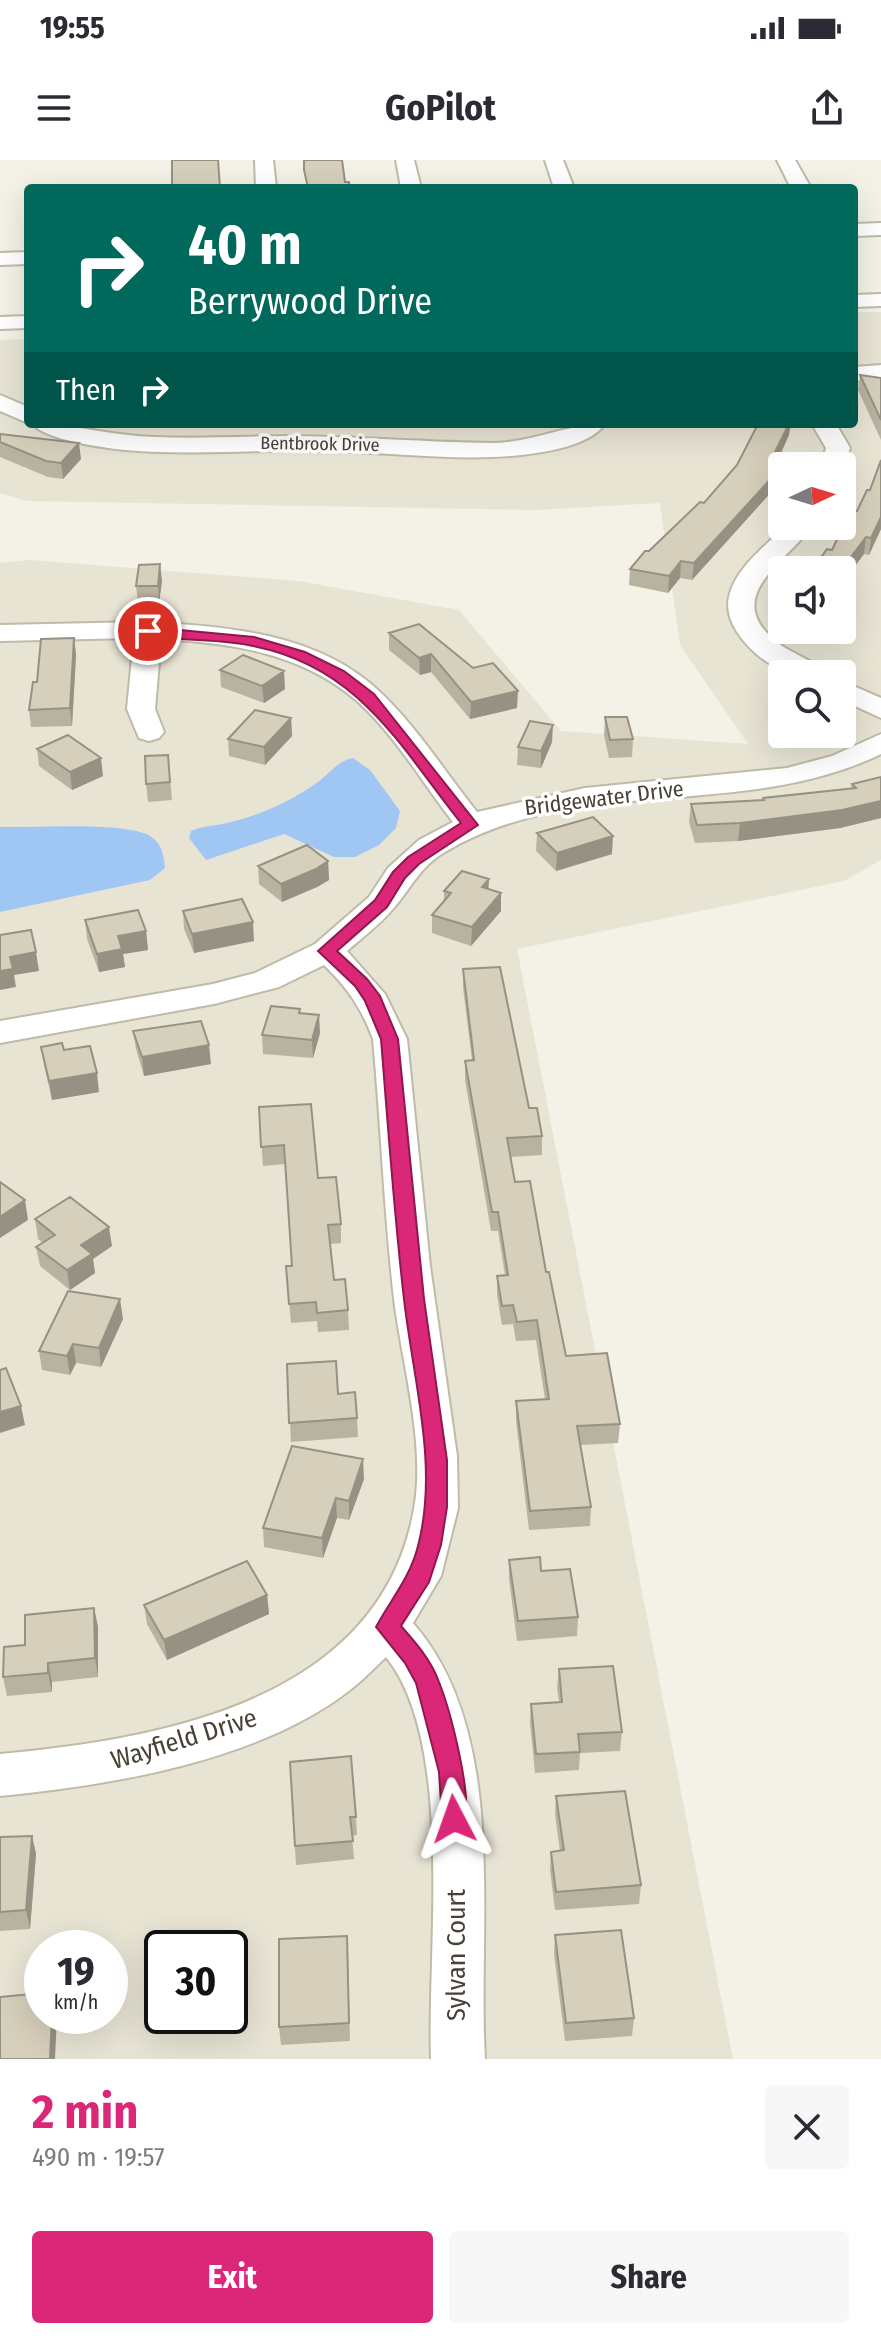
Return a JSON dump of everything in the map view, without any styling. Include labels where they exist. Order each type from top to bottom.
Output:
[{"type":"street","points":[[264,160],[266,184]]},
{"type":"street","points":[[405,160],[410,184]]},
{"type":"street","points":[[554,160],[563,184]]},
{"type":"street","points":[[786,160],[799,184]]},
{"type":"street","points":[[858,230],[881,229]]},
{"type":"street","points":[[0,259],[24,258]]},
{"type":"street","points":[[858,301],[881,300]]},
{"type":"street","points":[[0,323],[24,322]]},
{"type":"street","points":[[858,374],[881,372]]},
{"type":"street","points":[[0,402],[24,414]]},
{"type":"street","name":"Bentbrook Drive","points":[[56,428],[91,440],[128,444],[353,434],[516,449],[556,442],[585,428]]},
{"type":"street","points":[[826,428],[838,448],[837,452]]},
{"type":"street","points":[[782,660],[772,655],[751,632],[742,609],[742,598],[750,577],[786,540]]},
{"type":"street","points":[[0,633],[148,631],[254,641],[300,655],[339,674],[369,697],[471,825]]},
{"type":"street","points":[[148,631],[141,709],[149,732]]},
{"type":"street","points":[[856,696],[881,709]]},
{"type":"street","name":"Bridgewater Drive","points":[[0,1032],[241,988],[327,951],[381,903],[399,875],[413,861],[449,835],[519,809],[585,797],[789,777],[842,762],[881,743]]},
{"type":"street","name":"Wayfield Drive","points":[[0,1775],[75,1769],[149,1755],[255,1720],[294,1700],[368,1649],[388,1627],[417,1582],[430,1545],[436,1507],[436,1460],[414,1299],[390,1039],[384,1019],[367,991],[327,951]]},
{"type":"street","name":"Sylvan Court","points":[[388,1627],[413,1656],[427,1682],[451,1772],[456,1856],[454,2008],[458,2059]]},
{"type":"shaded area","points":[[858,312],[881,312],[881,860],[844,881],[517,949],[733,2059],[0,2059],[0,563],[30,560],[299,581],[459,610],[561,731],[748,744],[680,645],[660,503],[535,510],[26,501],[0,493],[0,340],[24,339],[24,428],[858,428]]},
{"type":"water","points":[[353,758],[370,770],[400,811],[396,828],[379,845],[355,857],[334,857],[284,834],[206,860],[189,838],[191,831],[274,807],[308,789],[338,765]]},
{"type":"water","points":[[78,826],[138,831],[150,836],[160,846],[165,868],[150,880],[0,912],[0,827]]},
{"type":"building","points":[[172,160],[218,160],[220,184],[172,184]]},
{"type":"building","points":[[304,160],[342,160],[345,182],[349,184],[307,184]]},
{"type":"building","points":[[860,375],[881,378],[881,420]]},
{"type":"building","points":[[756,428],[787,428],[775,452],[768,452],[768,482],[694,563],[681,561],[669,576],[630,569],[645,551],[649,551],[700,502],[704,503],[737,465]]},
{"type":"building","points":[[0,434],[79,443],[61,463],[46,461],[0,442]]},
{"type":"building","points":[[881,460],[881,517],[871,538],[866,537],[852,556],[822,556],[827,549],[832,550],[837,540],[856,540],[856,511],[867,490],[870,490]]},
{"type":"building","points":[[160,564],[158,586],[136,586],[139,565]]},
{"type":"building","points":[[419,624],[473,668],[493,663],[518,691],[471,702],[431,654],[419,658],[389,633]]},
{"type":"building","points":[[74,638],[70,708],[29,710],[33,682],[37,682],[41,639]]},
{"type":"building","points":[[243,655],[284,671],[262,686],[220,670]]},
{"type":"building","points":[[255,710],[291,718],[264,747],[228,739]]},
{"type":"building","points":[[605,717],[627,717],[633,739],[610,740]]},
{"type":"building","points":[[530,721],[553,725],[541,751],[518,747]]},
{"type":"building","points":[[68,735],[101,758],[70,772],[37,749]]},
{"type":"building","points":[[168,755],[170,782],[146,784],[145,756]]},
{"type":"building","points":[[881,777],[881,801],[842,810],[740,823],[697,825],[691,804],[764,800],[856,788],[852,784]]},
{"type":"building","points":[[593,817],[613,836],[557,853],[537,833]]},
{"type":"building","points":[[307,845],[328,861],[281,884],[258,866]]},
{"type":"building","points":[[462,871],[489,879],[482,887],[501,893],[472,927],[432,915],[451,893],[444,891]]},
{"type":"building","points":[[242,899],[253,922],[192,934],[183,911]]},
{"type":"building","points":[[138,910],[146,931],[118,936],[122,949],[97,954],[85,920]]},
{"type":"building","points":[[31,930],[36,952],[10,957],[13,969],[0,971],[0,935]]},
{"type":"building","points":[[500,967],[529,1108],[537,1108],[542,1136],[507,1138],[515,1182],[530,1181],[546,1272],[549,1272],[566,1356],[607,1353],[620,1424],[577,1426],[591,1507],[530,1511],[516,1401],[549,1399],[537,1320],[517,1322],[513,1305],[502,1306],[497,1276],[508,1275],[498,1212],[492,1212],[465,1061],[474,1060],[463,969]]},
{"type":"building","points":[[271,1006],[319,1015],[312,1040],[262,1035]]},
{"type":"building","points":[[201,1021],[209,1045],[142,1057],[133,1031]]},
{"type":"building","points":[[62,1043],[64,1050],[90,1046],[97,1073],[49,1081],[41,1047]]},
{"type":"building","points":[[311,1104],[318,1178],[336,1177],[341,1224],[328,1225],[334,1280],[345,1279],[348,1310],[317,1313],[316,1302],[289,1304],[286,1266],[292,1266],[284,1145],[261,1147],[259,1107]]},
{"type":"building","points":[[0,1182],[25,1200],[0,1217]]},
{"type":"building","points":[[70,1197],[109,1227],[81,1245],[92,1254],[67,1270],[36,1247],[55,1235],[35,1219]]},
{"type":"building","points":[[68,1291],[120,1299],[99,1348],[73,1344],[67,1356],[39,1351]]},
{"type":"building","points":[[336,1361],[338,1394],[355,1392],[357,1418],[289,1423],[287,1364]]},
{"type":"building","points":[[6,1368],[21,1406],[0,1412],[0,1370]]},
{"type":"building","points":[[292,1446],[363,1459],[349,1501],[336,1498],[322,1538],[263,1528]]},
{"type":"building","points":[[540,1557],[541,1571],[570,1569],[578,1617],[518,1621],[509,1560]]},
{"type":"building","points":[[247,1561],[267,1595],[164,1640],[144,1605]]},
{"type":"building","points":[[94,1608],[95,1658],[48,1663],[48,1673],[3,1677],[4,1647],[25,1645],[25,1615]]},
{"type":"building","points":[[613,1666],[622,1732],[578,1734],[580,1752],[536,1754],[531,1704],[562,1702],[559,1669]]},
{"type":"building","points":[[351,1756],[356,1817],[350,1817],[353,1841],[295,1846],[290,1762]]},
{"type":"building","points":[[625,1791],[641,1885],[556,1892],[551,1852],[564,1850],[556,1796]]},
{"type":"building","points":[[32,1836],[26,1910],[0,1912],[0,1837]]},
{"type":"building","points":[[621,1930],[634,2018],[566,2023],[555,1935]]},
{"type":"building","points":[[347,1936],[349,2023],[279,2027],[279,1939]]},
{"type":"building","points":[[24,1995],[24,2034],[51,2034],[50,2059],[0,2059],[0,1997]]},
{"type":"route","points":[[148,631],[195,633],[254,641],[300,655],[339,674],[369,697],[471,825],[449,835],[413,861],[399,875],[381,903],[327,951],[361,982],[374,1000],[390,1039],[400,1175],[436,1460],[436,1507],[430,1545],[417,1582],[388,1627],[413,1656],[427,1682],[451,1772],[454,1819]]}]
